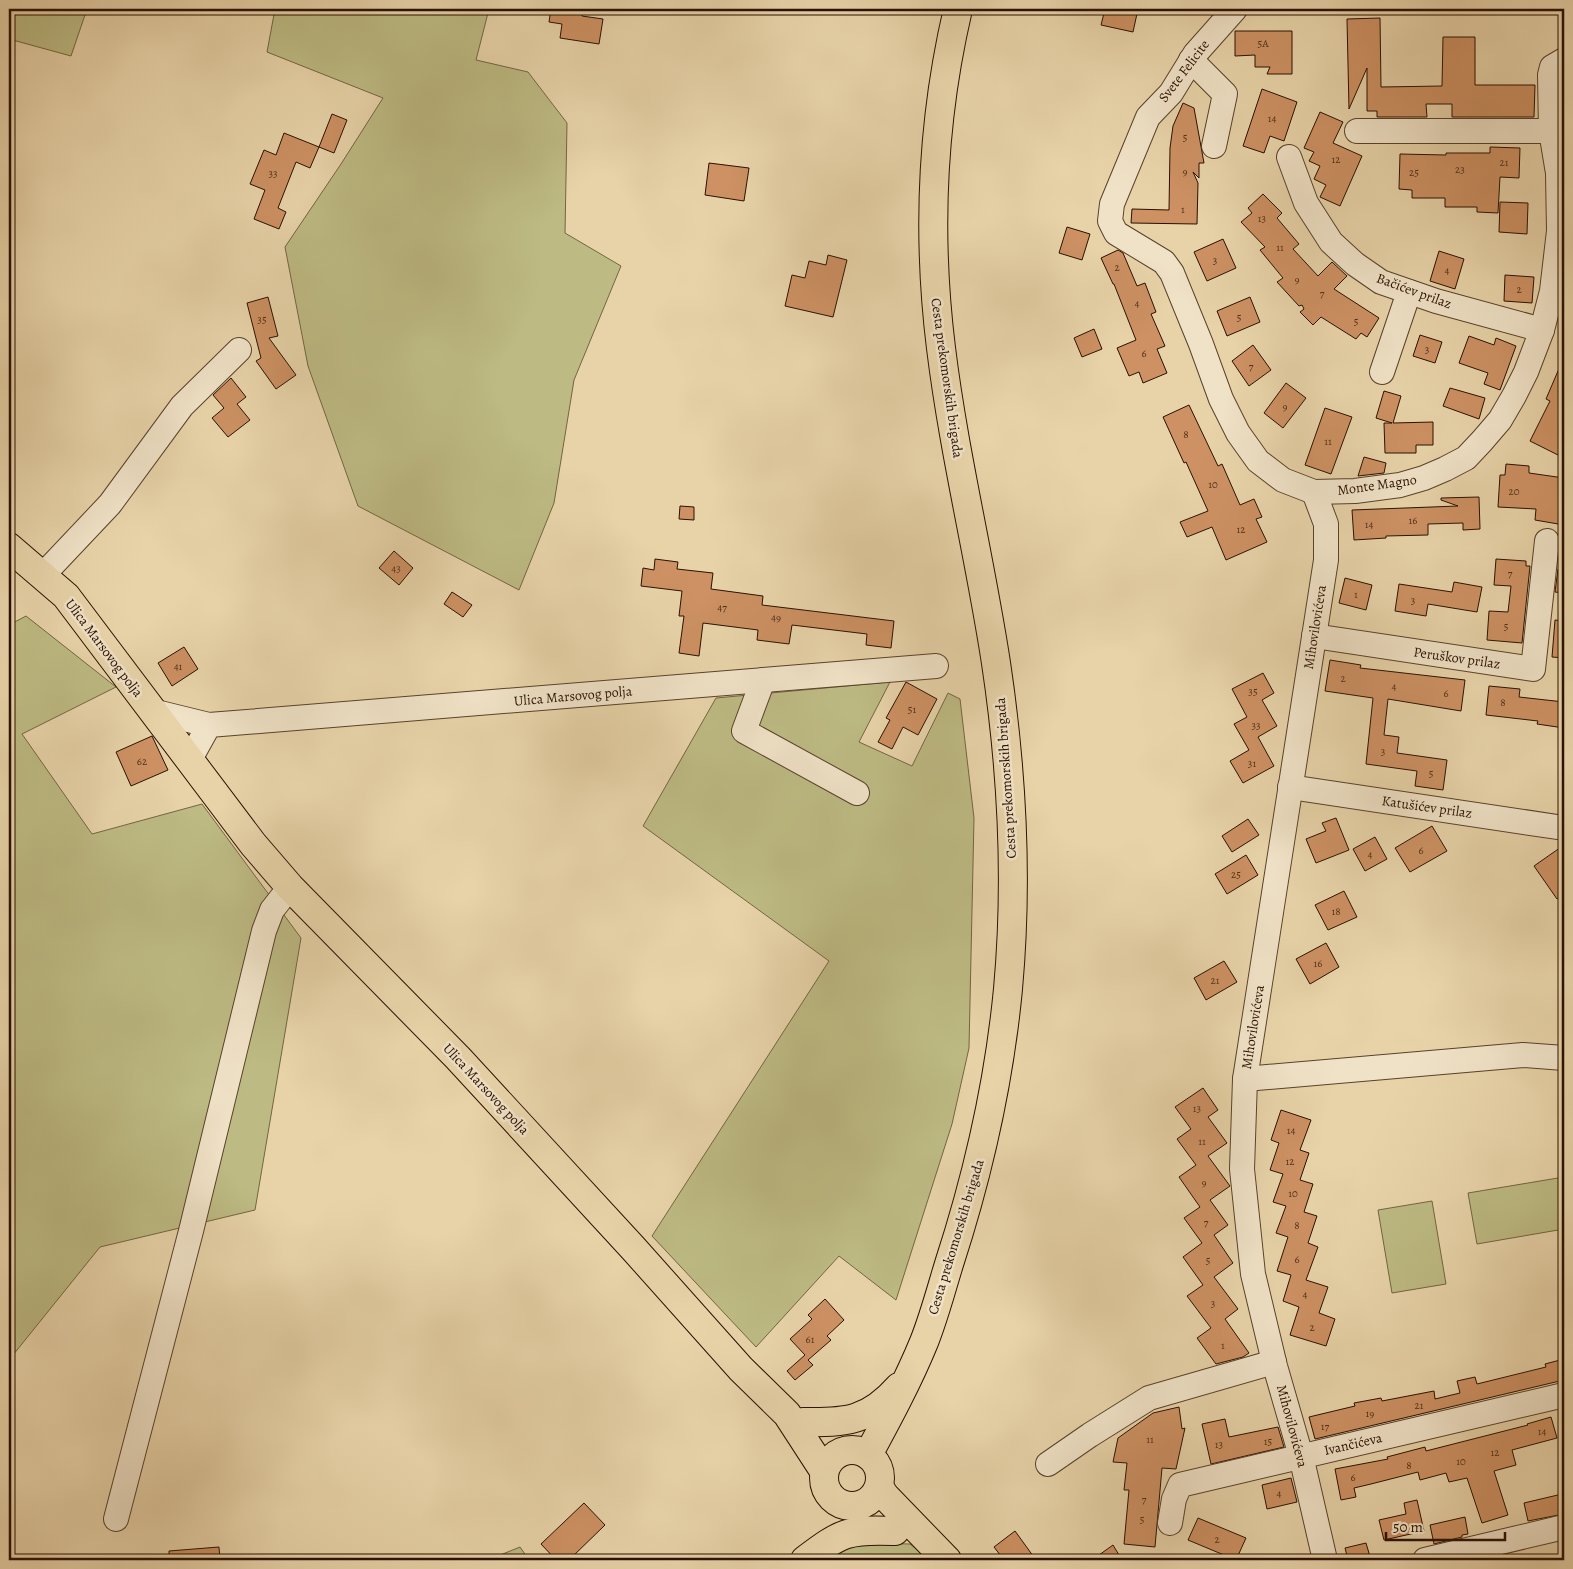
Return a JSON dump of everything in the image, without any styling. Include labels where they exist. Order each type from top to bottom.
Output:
[{"type":"main road","name":"Cesta prekomorskih brigada","points":[[856,1453],[908,1377],[925,1339],[967,1209],[982,1147],[991,1106],[1008,988],[1012,915],[1012,824],[1005,733],[995,659],[944,369],[934,272],[934,179],[944,83],[958,9]]},
{"type":"main road","name":"Cesta prekomorskih brigada","points":[[944,83],[977,9]]},
{"type":"main road","name":"Ulica Marsovog polja","points":[[9,547],[66,596],[189,761],[253,844],[290,887],[458,1058],[633,1248],[741,1369],[795,1418],[856,1453]]},
{"type":"main road","points":[[795,1418],[834,1422],[858,1418],[890,1397],[908,1377]]},
{"type":"main road","name":"Ulica Marsovog polja","points":[[795,1418],[824,1471]]},
{"type":"main road","points":[[798,1560],[859,1498],[880,1477],[878,1466],[856,1453],[832,1458],[824,1471],[825,1489],[859,1498],[885,1496],[947,1560]]},
{"type":"main road","points":[[859,1498],[895,1532],[941,1560]]},
{"type":"main road","points":[[805,1560],[834,1538],[844,1534],[862,1530],[895,1532]]},
{"type":"street","name":"Svete Felicite","points":[[1110,221],[1112,204],[1148,117],[1171,93],[1192,60],[1235,9]]},
{"type":"street","points":[[1192,60],[1225,94],[1214,146]]},
{"type":"street","name":"Monte Magno","points":[[1110,221],[1116,233],[1164,262],[1172,273],[1221,400],[1238,433],[1258,461],[1283,480],[1314,492],[1356,492],[1400,485],[1431,476],[1466,458],[1482,441],[1504,412],[1526,372],[1542,330],[1552,291],[1559,231],[1558,173],[1551,131],[1550,75],[1558,63]]},
{"type":"street","points":[[1357,131],[1551,131]]},
{"type":"street","name":"Bačićev prilaz","points":[[1289,157],[1306,203],[1331,242],[1355,264],[1381,282],[1436,301],[1542,330]]},
{"type":"street","points":[[1382,372],[1409,292]]},
{"type":"street","points":[[42,576],[110,504],[182,406],[239,350]]},
{"type":"street","name":"Mihovilovićeva","points":[[1314,492],[1326,524],[1326,560],[1245,1079],[1242,1169],[1253,1274],[1274,1362],[1301,1456],[1324,1560]]},
{"type":"street","name":"Peruškov prilaz","points":[[1314,636],[1534,669],[1548,541]]},
{"type":"street","name":"Ulica Marsovog polja","points":[[152,711],[209,725],[936,666]]},
{"type":"street","points":[[763,680],[744,731],[856,793]]},
{"type":"street","points":[[189,761],[209,725]]},
{"type":"street","name":"Katušićev prilaz","points":[[1290,787],[1564,828]]},
{"type":"street","points":[[116,1519],[193,1223],[264,931],[272,910],[290,887]]},
{"type":"street","points":[[1245,1079],[1523,1055],[1564,1058]]},
{"type":"street","points":[[1048,1464],[1149,1398],[1274,1362]]},
{"type":"street","name":"Ivančićeva","points":[[1170,1523],[1174,1499],[1180,1485],[1564,1395]]},
{"type":"street","points":[[1425,1560],[1564,1527]]},
{"type":"shaded area","points":[[9,9],[87,9],[71,56],[9,39]]},
{"type":"shaded area","points":[[275,9],[489,9],[476,60],[528,72],[567,123],[565,233],[621,266],[574,380],[554,503],[519,590],[358,506],[308,366],[285,247],[383,98],[267,52]]},
{"type":"shaded area","points":[[26,616],[116,687],[22,734],[92,834],[202,804],[301,938],[255,1210],[100,1247],[9,1360],[9,625]]},
{"type":"shaded area","points":[[890,682],[859,742],[912,766],[948,693],[960,699],[974,818],[969,1048],[952,1124],[896,1300],[839,1256],[756,1347],[652,1236],[829,961],[643,826],[716,698]]},
{"type":"shaded area","points":[[1564,1177],[1564,1229],[1477,1244],[1468,1193]]},
{"type":"shaded area","points":[[1432,1201],[1446,1284],[1392,1293],[1378,1210]]},
{"type":"shaded area","points":[[863,1543],[910,1544],[930,1560],[809,1560]]},
{"type":"shaded area","points":[[520,1547],[529,1560],[488,1560]]},
{"type":"building","points":[[551,9],[583,9],[582,16],[603,19],[599,44],[560,38],[562,24],[549,22]]},
{"type":"building","points":[[1105,9],[1138,9],[1133,32],[1101,25]]},
{"type":"building","points":[[1380,18],[1381,87],[1442,86],[1443,37],[1475,37],[1475,85],[1535,85],[1534,117],[1452,117],[1452,104],[1426,104],[1427,117],[1377,117],[1377,111],[1367,111],[1367,68],[1349,109],[1347,19]]},
{"type":"building","points":[[1235,31],[1292,31],[1292,74],[1267,74],[1270,67],[1255,67],[1255,55],[1235,56]]},
{"type":"building","points":[[1262,89],[1297,102],[1284,141],[1270,136],[1264,153],[1243,146]]},
{"type":"building","points":[[1183,103],[1194,108],[1204,163],[1199,163],[1199,178],[1193,172],[1198,183],[1197,224],[1131,223],[1132,209],[1169,210],[1170,148],[1173,126]]},
{"type":"building","points":[[1320,112],[1343,122],[1333,143],[1362,156],[1340,206],[1320,197],[1326,185],[1314,179],[1320,166],[1309,161],[1314,152],[1304,148]]},
{"type":"building","points":[[332,114],[347,120],[334,153],[319,147]]},
{"type":"building","points":[[284,133],[319,147],[310,168],[296,162],[278,208],[286,212],[279,229],[254,219],[265,190],[250,184],[264,150],[276,155]]},
{"type":"building","points":[[1490,147],[1520,148],[1519,178],[1500,177],[1498,213],[1477,212],[1477,207],[1445,207],[1445,198],[1412,198],[1412,190],[1399,189],[1400,154],[1446,155],[1446,153],[1490,153]]},
{"type":"building","points":[[709,163],[749,168],[744,201],[705,195]]},
{"type":"building","points":[[1263,194],[1282,213],[1277,218],[1299,244],[1293,249],[1318,276],[1332,262],[1347,276],[1334,289],[1379,318],[1367,337],[1361,333],[1356,339],[1321,317],[1313,325],[1300,312],[1304,309],[1302,305],[1299,306],[1277,282],[1283,278],[1260,250],[1265,247],[1241,222],[1252,213],[1248,208]]},
{"type":"building","points":[[1500,202],[1528,203],[1527,234],[1499,232]]},
{"type":"building","points":[[1067,227],[1090,234],[1082,260],[1059,253]]},
{"type":"building","points":[[1223,239],[1236,268],[1207,281],[1194,252]]},
{"type":"building","points":[[1118,250],[1123,253],[1137,286],[1145,283],[1156,312],[1151,314],[1165,346],[1157,349],[1167,373],[1143,383],[1139,372],[1129,376],[1117,348],[1136,340],[1114,284],[1101,258]]},
{"type":"building","points":[[1439,251],[1464,259],[1455,289],[1430,281]]},
{"type":"building","points":[[828,255],[847,260],[833,317],[785,306],[792,275],[805,278],[809,261],[826,265]]},
{"type":"building","points":[[1505,275],[1534,277],[1532,303],[1504,301]]},
{"type":"building","points":[[268,297],[278,336],[269,338],[296,375],[276,389],[256,361],[261,358],[247,303]]},
{"type":"building","points":[[1250,297],[1260,322],[1227,336],[1217,311]]},
{"type":"building","points":[[1094,329],[1102,349],[1082,357],[1074,338]]},
{"type":"building","points":[[1420,335],[1442,342],[1435,363],[1413,356]]},
{"type":"building","points":[[1469,336],[1494,345],[1496,338],[1516,346],[1500,390],[1484,384],[1488,373],[1459,363]]},
{"type":"building","points":[[1253,345],[1271,370],[1249,386],[1232,361]]},
{"type":"building","points":[[1564,357],[1564,443],[1558,455],[1530,441],[1550,401],[1546,399]]},
{"type":"building","points":[[231,378],[246,397],[237,404],[250,420],[228,437],[212,418],[224,408],[213,395]]},
{"type":"building","points":[[1286,383],[1306,398],[1283,428],[1264,413]]},
{"type":"building","points":[[1450,388],[1485,398],[1479,419],[1443,406]]},
{"type":"building","points":[[1384,391],[1401,396],[1393,423],[1433,422],[1433,445],[1416,445],[1416,453],[1385,453],[1384,423],[1392,423],[1376,418]]},
{"type":"building","points":[[1189,405],[1218,466],[1222,464],[1240,505],[1254,499],[1262,517],[1256,519],[1267,542],[1226,560],[1212,527],[1187,537],[1180,522],[1208,511],[1163,417]]},
{"type":"building","points":[[1325,408],[1352,417],[1331,474],[1305,465]]},
{"type":"building","points":[[1364,457],[1386,463],[1384,473],[1358,476]]},
{"type":"building","points":[[1506,464],[1529,466],[1529,473],[1564,478],[1564,525],[1535,520],[1536,509],[1498,507],[1500,475],[1505,475]]},
{"type":"building","points":[[1479,497],[1480,529],[1463,530],[1463,523],[1428,524],[1428,535],[1386,536],[1386,538],[1354,540],[1352,510],[1458,506],[1441,500],[1441,498]]},
{"type":"building","points":[[680,506],[694,507],[694,520],[679,519]]},
{"type":"building","points":[[394,551],[413,568],[399,585],[379,568]]},
{"type":"building","points":[[655,559],[678,562],[677,569],[713,573],[711,589],[763,596],[762,605],[894,621],[891,648],[866,645],[867,634],[792,625],[789,644],[757,640],[758,630],[703,623],[699,656],[679,653],[684,616],[679,616],[682,591],[641,586],[643,568],[654,570]]},
{"type":"building","points":[[1496,559],[1526,561],[1526,566],[1530,566],[1522,643],[1487,640],[1489,611],[1508,612],[1511,586],[1494,585]]},
{"type":"building","points":[[1558,569],[1564,569],[1564,593],[1555,592]]},
{"type":"building","points":[[1345,578],[1372,585],[1366,610],[1339,603]]},
{"type":"building","points":[[1454,582],[1482,587],[1477,612],[1428,604],[1426,616],[1395,611],[1399,584],[1452,592]]},
{"type":"building","points":[[452,592],[472,605],[463,617],[444,604]]},
{"type":"building","points":[[1555,620],[1564,621],[1564,658],[1552,657]]},
{"type":"building","points":[[184,647],[198,669],[172,686],[158,663]]},
{"type":"building","points":[[1330,660],[1361,665],[1360,668],[1465,680],[1461,711],[1388,699],[1384,735],[1399,737],[1397,753],[1447,760],[1443,790],[1415,786],[1417,771],[1366,764],[1373,698],[1325,691]]},
{"type":"building","points":[[1263,673],[1274,693],[1262,700],[1277,726],[1258,737],[1274,766],[1243,783],[1230,761],[1249,750],[1234,724],[1247,717],[1232,689]]},
{"type":"building","points":[[906,682],[937,699],[918,735],[903,727],[892,749],[878,742],[890,720],[886,718]]},
{"type":"building","points":[[1489,686],[1520,689],[1519,697],[1564,702],[1564,728],[1537,724],[1538,721],[1486,715]]},
{"type":"building","points":[[152,736],[168,770],[131,786],[116,752]]},
{"type":"building","points":[[1336,818],[1349,850],[1316,863],[1306,839],[1326,831],[1322,823]]},
{"type":"building","points":[[1248,819],[1259,835],[1232,852],[1222,836]]},
{"type":"building","points":[[1432,826],[1447,851],[1410,872],[1395,848]]},
{"type":"building","points":[[1375,837],[1387,859],[1365,871],[1353,849]]},
{"type":"building","points":[[1564,845],[1564,893],[1557,899],[1534,866]]},
{"type":"building","points":[[1246,855],[1258,875],[1227,894],[1215,874]]},
{"type":"building","points":[[1344,891],[1357,917],[1328,930],[1315,905]]},
{"type":"building","points":[[1326,943],[1339,967],[1310,984],[1296,959]]},
{"type":"building","points":[[1224,961],[1237,982],[1206,1000],[1194,978]]},
{"type":"building","points":[[1203,1088],[1218,1110],[1208,1117],[1227,1143],[1208,1156],[1230,1186],[1210,1200],[1228,1225],[1214,1235],[1233,1263],[1214,1277],[1238,1309],[1225,1319],[1249,1353],[1243,1357],[1216,1364],[1197,1338],[1211,1328],[1187,1296],[1203,1285],[1183,1257],[1202,1243],[1184,1218],[1200,1207],[1179,1177],[1196,1165],[1177,1139],[1191,1129],[1175,1107]]},
{"type":"building","points":[[1281,1110],[1311,1120],[1300,1150],[1309,1153],[1300,1180],[1313,1184],[1304,1212],[1317,1216],[1308,1243],[1318,1247],[1306,1280],[1328,1287],[1319,1313],[1335,1319],[1326,1346],[1290,1335],[1299,1307],[1283,1301],[1291,1275],[1277,1271],[1288,1237],[1276,1233],[1286,1206],[1273,1202],[1283,1174],[1270,1170],[1279,1143],[1271,1140]]},
{"type":"building","points":[[825,1299],[844,1320],[827,1336],[831,1340],[808,1360],[813,1365],[795,1380],[787,1371],[805,1355],[790,1339],[812,1319],[808,1315]]},
{"type":"building","points":[[1564,1359],[1564,1380],[1315,1439],[1309,1417],[1355,1406],[1354,1403],[1381,1398],[1382,1401],[1434,1391],[1435,1399],[1460,1393],[1457,1381],[1475,1377],[1477,1384],[1546,1367],[1545,1364]]},
{"type":"building","points":[[1179,1407],[1182,1429],[1185,1428],[1176,1469],[1162,1468],[1155,1547],[1124,1544],[1129,1490],[1124,1490],[1127,1463],[1113,1462],[1118,1438],[1153,1413]]},
{"type":"building","points":[[1551,1417],[1557,1438],[1512,1450],[1516,1465],[1494,1471],[1508,1515],[1482,1523],[1467,1478],[1449,1482],[1446,1473],[1420,1480],[1418,1472],[1354,1488],[1356,1497],[1341,1500],[1335,1469],[1388,1459],[1387,1457],[1425,1447],[1426,1451],[1528,1425]]},
{"type":"building","points":[[1225,1419],[1229,1437],[1278,1427],[1284,1447],[1211,1464],[1202,1424]]},
{"type":"building","points":[[1291,1478],[1297,1502],[1267,1509],[1262,1485]]},
{"type":"building","points":[[1562,1494],[1564,1514],[1528,1521],[1524,1503]]},
{"type":"building","points":[[1417,1500],[1424,1531],[1384,1540],[1379,1520],[1406,1514],[1404,1503]]},
{"type":"building","points":[[584,1503],[605,1525],[569,1560],[556,1560],[541,1544]]},
{"type":"building","points":[[1465,1517],[1468,1534],[1434,1544],[1430,1525]]},
{"type":"building","points":[[1198,1518],[1246,1538],[1236,1560],[1188,1540]]},
{"type":"building","points":[[1015,1531],[1036,1560],[1004,1560],[994,1547]]},
{"type":"building","points":[[1366,1543],[1371,1560],[1348,1560],[1345,1548]]},
{"type":"building","points":[[1113,1545],[1122,1560],[1092,1560]]},
{"type":"building","points":[[219,1547],[220,1560],[169,1560],[169,1551]]}]
